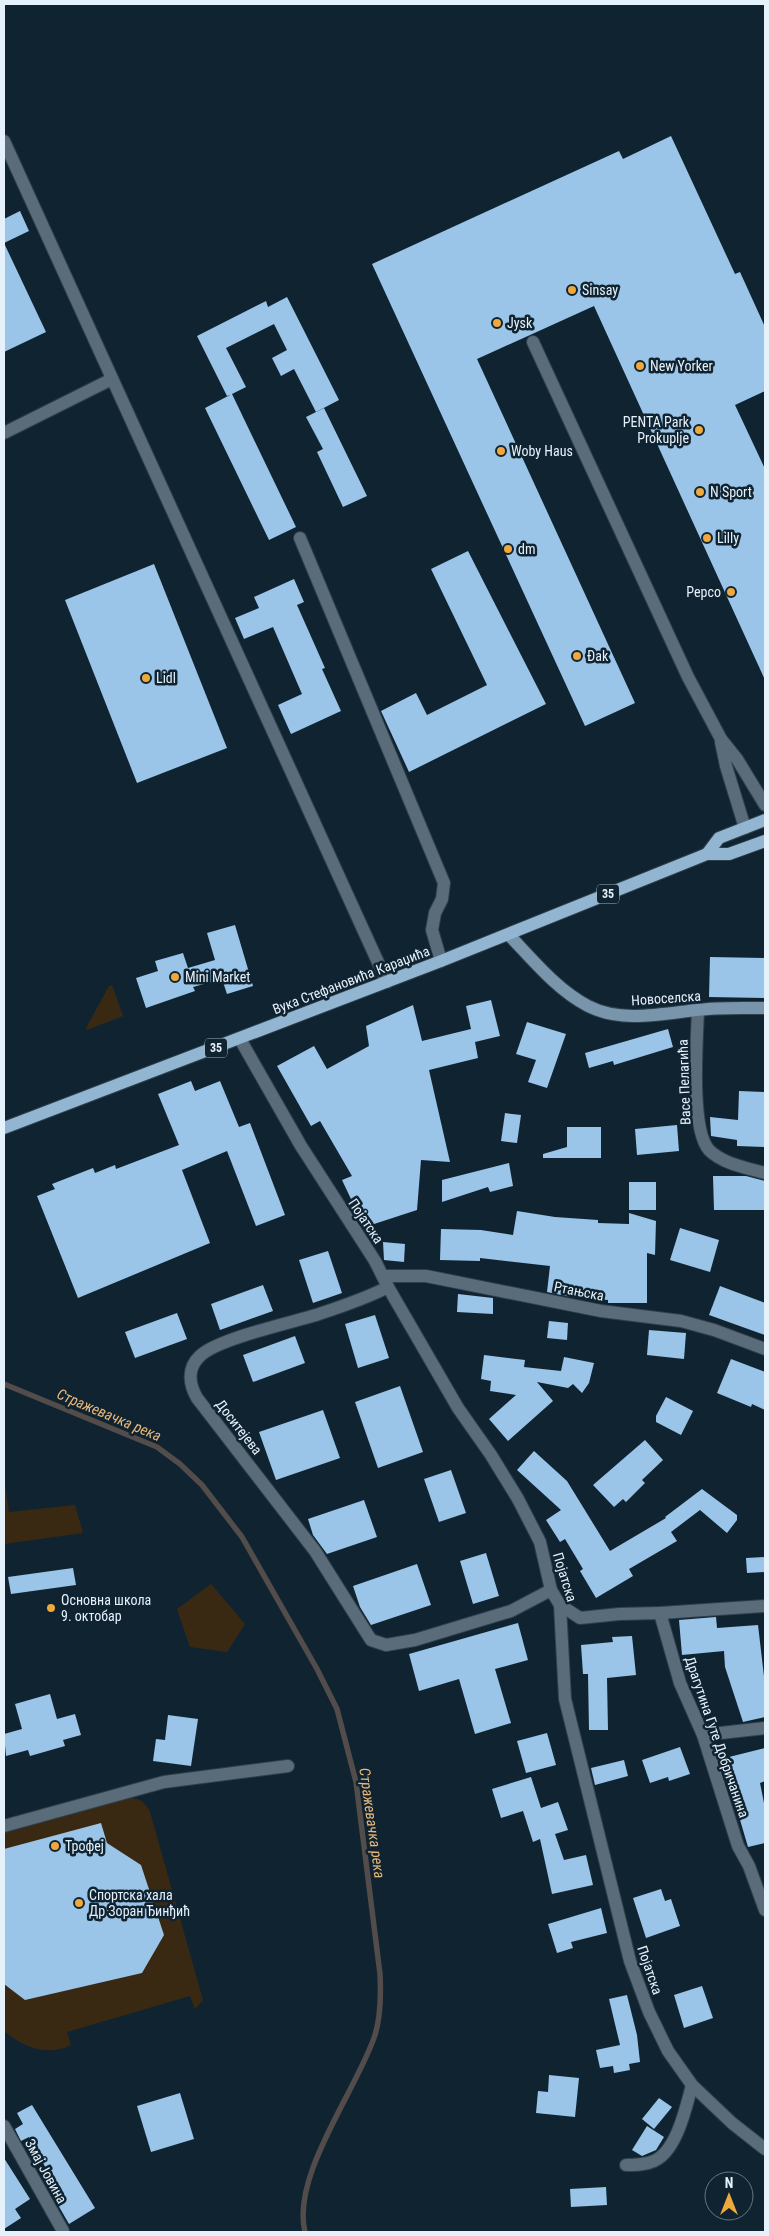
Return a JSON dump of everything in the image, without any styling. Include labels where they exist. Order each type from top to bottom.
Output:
[{"type":"main road","name":"Вука Стефановића Караџића","points":[[707,854],[719,838],[765,820]]},
{"type":"main road","name":"Вука Стефановића Караџића","points":[[4,1128],[441,961],[707,854],[729,854],[765,841]]},
{"type":"street","points":[[4,141],[387,982]]},
{"type":"street","points":[[533,342],[688,677],[721,739],[737,759],[765,805]]},
{"type":"street","points":[[4,433],[112,379]]},
{"type":"street","points":[[300,538],[444,883],[442,898],[435,913],[432,930],[441,961]]},
{"type":"street","points":[[721,739],[726,766],[746,828]]},
{"type":"street","name":"Новоселска","points":[[508,934],[563,989],[594,1009],[626,1016],[662,1016],[698,1010],[765,1008]]},
{"type":"street","name":"Васе Пелагића","points":[[698,1010],[697,1106],[702,1136],[708,1149],[722,1160],[765,1173]]},
{"type":"street","name":"Појатска","points":[[240,1039],[301,1146],[386,1282],[458,1408],[491,1455],[518,1499],[540,1542],[552,1590],[560,1605],[565,1699],[630,1962],[649,2012],[668,2051],[692,2085],[732,2123],[765,2149]]},
{"type":"street","name":"Ртањска","points":[[386,1282],[426,1276],[601,1311],[681,1321],[714,1330],[765,1349]]},
{"type":"street","name":"Доситејева","points":[[386,1282],[335,1308],[212,1348],[201,1355],[194,1363],[190,1379],[191,1387],[197,1398],[315,1551],[371,1640],[386,1645],[416,1640],[510,1611],[552,1590]]},
{"type":"street","points":[[560,1605],[580,1618],[765,1606]]},
{"type":"street","name":"Драгутина Гуте Добричанина","points":[[660,1613],[680,1683],[703,1736],[738,1846],[749,1866],[765,1910]]},
{"type":"street","points":[[703,1736],[765,1728]]},
{"type":"street","points":[[4,1826],[164,1782],[288,1766]]},
{"type":"street","points":[[626,2165],[644,2164],[656,2160],[666,2152],[684,2117],[692,2085]]},
{"type":"street","name":"Змај Јовина","points":[[4,2126],[63,2231]]},
{"type":"shaded area","points":[[112,985],[123,1016],[87,1030],[86,1028],[109,986]]},
{"type":"shaded area","points":[[4,1476],[9,1512],[75,1505],[83,1533],[4,1544]]},
{"type":"shaded area","points":[[211,1584],[245,1624],[227,1652],[190,1647],[177,1609]]},
{"type":"shaded area","points":[[128,1798],[141,1801],[150,1812],[203,2000],[195,2009],[190,1996],[67,2032],[71,2045],[62,2048],[44,2050],[27,2046],[4,2031],[4,1833]]},
{"type":"building","name":"PENTA Park Prokuplje","points":[[671,136],[735,274],[740,272],[765,327],[765,391],[735,405],[765,469],[765,680],[594,306],[477,359],[635,703],[585,726],[372,264],[619,151],[623,159]]},
{"type":"building","points":[[20,211],[29,231],[4,243],[4,219]]},
{"type":"building","points":[[4,243],[46,332],[4,352]]},
{"type":"building","points":[[287,297],[339,400],[316,412],[294,369],[281,376],[272,358],[287,350],[274,324],[226,348],[246,387],[232,394],[296,527],[269,540],[205,408],[230,395],[227,396],[197,336],[266,301],[268,307]]},
{"type":"building","points":[[324,408],[367,496],[343,507],[317,452],[323,449],[306,417]]},
{"type":"building","points":[[468,551],[546,704],[409,772],[381,711],[416,693],[427,715],[487,685],[431,569]]},
{"type":"building","points":[[154,564],[227,748],[137,783],[65,600]]},
{"type":"building","points":[[294,579],[304,602],[297,605],[325,668],[322,669],[341,711],[291,734],[278,705],[302,694],[273,627],[244,639],[235,618],[259,608],[254,597]]},
{"type":"building","points":[[235,925],[253,986],[227,994],[222,979],[193,987],[195,991],[146,1008],[136,978],[158,971],[155,961],[183,953],[188,968],[215,960],[207,933]]},
{"type":"building","points":[[710,957],[765,958],[765,998],[709,997]]},
{"type":"building","points":[[491,1000],[500,1036],[475,1042],[478,1058],[429,1070],[450,1162],[421,1160],[417,1210],[371,1225],[366,1213],[359,1216],[342,1180],[352,1176],[320,1121],[311,1126],[277,1066],[314,1046],[327,1069],[369,1046],[366,1026],[413,1005],[422,1041],[471,1029],[466,1006]]},
{"type":"building","points":[[527,1022],[566,1034],[547,1088],[528,1082],[536,1060],[516,1054]]},
{"type":"building","points":[[668,1029],[673,1047],[614,1065],[613,1061],[589,1068],[585,1053]]},
{"type":"building","points":[[191,1081],[195,1091],[220,1081],[239,1127],[250,1123],[285,1215],[256,1226],[227,1151],[182,1170],[210,1243],[78,1298],[37,1196],[55,1189],[52,1184],[93,1168],[95,1173],[115,1165],[116,1169],[179,1145],[158,1094]]},
{"type":"building","points":[[739,1091],[765,1092],[765,1147],[737,1146],[737,1140],[711,1136],[710,1117],[738,1120]]},
{"type":"building","points":[[505,1113],[521,1115],[517,1143],[501,1141]]},
{"type":"building","points":[[677,1125],[679,1151],[637,1155],[635,1129]]},
{"type":"building","points":[[567,1127],[601,1127],[601,1158],[543,1158],[543,1154],[567,1147]]},
{"type":"building","points":[[509,1163],[513,1186],[490,1192],[488,1187],[442,1202],[442,1180]]},
{"type":"building","points":[[713,1176],[746,1176],[765,1181],[765,1210],[714,1210]]},
{"type":"building","points":[[629,1182],[656,1182],[656,1210],[629,1210]]},
{"type":"building","points":[[517,1211],[555,1217],[598,1220],[598,1223],[629,1224],[629,1213],[656,1221],[655,1255],[647,1253],[647,1303],[608,1303],[608,1300],[571,1297],[547,1292],[550,1266],[480,1258],[480,1261],[440,1260],[441,1229],[481,1230],[513,1235]]},
{"type":"building","points":[[680,1228],[719,1240],[710,1272],[670,1260]]},
{"type":"building","points":[[383,1242],[405,1244],[404,1262],[384,1260]]},
{"type":"building","points":[[328,1251],[342,1293],[313,1303],[299,1260]]},
{"type":"building","points":[[263,1285],[273,1311],[220,1330],[211,1304]]},
{"type":"building","points":[[720,1286],[765,1303],[765,1335],[709,1315]]},
{"type":"building","points":[[458,1294],[493,1298],[493,1314],[457,1312]]},
{"type":"building","points":[[177,1313],[187,1339],[135,1358],[125,1332]]},
{"type":"building","points":[[375,1315],[389,1358],[358,1368],[345,1324]]},
{"type":"building","points":[[549,1321],[568,1323],[567,1340],[547,1338]]},
{"type":"building","points":[[649,1330],[686,1333],[684,1359],[647,1355]]},
{"type":"building","points":[[295,1336],[305,1363],[253,1382],[243,1355]]},
{"type":"building","points":[[484,1355],[525,1360],[524,1367],[561,1371],[564,1357],[594,1363],[589,1383],[582,1393],[573,1384],[568,1388],[537,1382],[553,1401],[508,1441],[489,1419],[516,1395],[490,1391],[491,1381],[481,1379]]},
{"type":"building","points":[[731,1359],[765,1372],[765,1410],[752,1404],[751,1407],[717,1393]]},
{"type":"building","points":[[400,1386],[423,1452],[378,1468],[355,1402]]},
{"type":"building","points":[[666,1397],[693,1411],[681,1435],[656,1422],[656,1416]]},
{"type":"building","points":[[323,1410],[340,1458],[276,1480],[259,1432]]},
{"type":"building","points":[[645,1440],[663,1460],[642,1480],[645,1483],[626,1502],[623,1499],[614,1507],[593,1485]]},
{"type":"building","points":[[534,1451],[567,1481],[610,1551],[666,1518],[702,1489],[737,1515],[737,1520],[727,1533],[700,1510],[671,1532],[677,1541],[629,1569],[633,1576],[596,1598],[580,1571],[583,1569],[565,1539],[560,1542],[546,1520],[561,1510],[517,1470]]},
{"type":"building","points":[[451,1470],[466,1513],[439,1522],[424,1479]]},
{"type":"building","points":[[364,1500],[377,1537],[327,1554],[313,1535],[308,1519]]},
{"type":"building","points":[[486,1553],[499,1596],[473,1604],[460,1561]]},
{"type":"building","points":[[765,1557],[765,1572],[747,1573],[746,1558]]},
{"type":"building","points":[[417,1564],[431,1605],[371,1625],[360,1607],[353,1586]]},
{"type":"building","points":[[73,1568],[76,1585],[11,1594],[8,1577]]},
{"type":"building","points":[[716,1617],[717,1628],[758,1625],[765,1685],[765,1717],[743,1722],[725,1667],[724,1651],[682,1655],[679,1620]]},
{"type":"building","points":[[518,1623],[528,1660],[495,1669],[511,1723],[475,1734],[459,1679],[419,1691],[409,1654]]},
{"type":"building","points":[[632,1636],[636,1675],[607,1678],[608,1730],[589,1730],[588,1674],[583,1674],[581,1645],[613,1642],[612,1637]]},
{"type":"building","points":[[50,1694],[57,1719],[75,1714],[81,1735],[63,1740],[65,1746],[30,1756],[28,1750],[6,1756],[4,1734],[22,1729],[15,1704]]},
{"type":"building","points":[[168,1715],[198,1719],[191,1766],[153,1761],[156,1739],[165,1740]]},
{"type":"building","points":[[547,1733],[556,1765],[526,1773],[517,1741]]},
{"type":"building","points":[[680,1747],[690,1774],[669,1781],[668,1777],[650,1783],[642,1760]]},
{"type":"building","points":[[765,1748],[765,1781],[760,1783],[765,1808],[765,1843],[748,1847],[738,1813],[742,1812],[729,1757]]},
{"type":"building","points":[[624,1760],[628,1776],[595,1785],[591,1768]]},
{"type":"building","points":[[531,1777],[541,1808],[558,1802],[568,1830],[555,1834],[564,1860],[586,1855],[593,1885],[552,1894],[540,1839],[533,1842],[523,1811],[501,1818],[492,1789]]},
{"type":"building","name":"Спортска хала Др Зоран Ђинђић","points":[[101,1823],[107,1843],[141,1865],[164,1935],[142,1973],[25,2000],[4,1984],[4,1849]]},
{"type":"building","points":[[661,1889],[665,1901],[671,1899],[680,1926],[646,1938],[633,1898]]},
{"type":"building","points":[[601,1908],[607,1933],[571,1942],[573,1948],[557,1953],[548,1924]]},
{"type":"building","points":[[702,1986],[713,2018],[684,2028],[674,1995]]},
{"type":"building","points":[[627,1995],[637,2035],[640,2062],[629,2064],[630,2070],[614,2073],[613,2066],[600,2068],[596,2050],[620,2045],[609,1999]]},
{"type":"building","points":[[549,2075],[579,2078],[575,2117],[536,2113],[538,2091],[548,2092]]},
{"type":"building","points":[[180,2093],[194,2139],[151,2152],[137,2106]]},
{"type":"building","points":[[659,2098],[672,2107],[654,2129],[642,2119]]},
{"type":"building","points":[[32,2105],[95,2208],[69,2224],[42,2177],[49,2174],[29,2137],[21,2141],[15,2129],[23,2124],[17,2113]]},
{"type":"building","points":[[647,2126],[664,2137],[656,2150],[642,2156],[632,2150]]},
{"type":"building","points":[[4,2158],[30,2199],[15,2209],[21,2218],[4,2229]]},
{"type":"building","points":[[606,2187],[607,2205],[571,2207],[570,2189]]},
{"type":"waterway","name":"Стражевачка река","points":[[4,1384],[157,1447],[180,1464],[202,1485],[242,1537],[317,1669],[337,1709],[356,1782],[380,1974],[380,2005],[377,2028],[366,2057],[316,2159],[303,2209],[305,2232]]},
{"type":"place","name":"Sinsay","points":[[572,290]]},
{"type":"place","name":"Jysk","points":[[497,323]]},
{"type":"place","name":"New Yorker","points":[[640,366]]},
{"type":"place","name":"PENTA Park Prokuplje","points":[[699,430]]},
{"type":"place","name":"Woby Haus","points":[[501,451]]},
{"type":"place","name":"N Sport","points":[[700,492]]},
{"type":"place","name":"Lilly","points":[[707,538]]},
{"type":"place","name":"dm","points":[[508,549]]},
{"type":"place","name":"Pepco","points":[[731,592]]},
{"type":"place","name":"Đak","points":[[577,656]]},
{"type":"place","name":"Lidl","points":[[146,678]]},
{"type":"place","name":"Mini Market","points":[[175,977]]},
{"type":"place","name":"Основна школа 9. октобар","points":[[51,1608]]},
{"type":"place","name":"Трофеј","points":[[55,1846]]},
{"type":"place","name":"Спортска хала Др Зоран Ђинђић","points":[[79,1903]]}]
